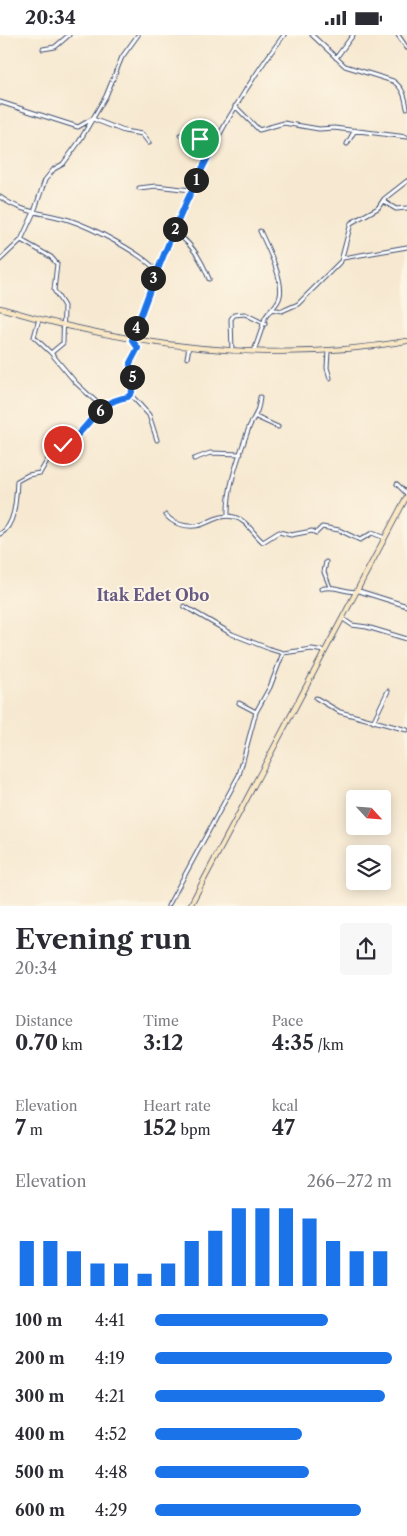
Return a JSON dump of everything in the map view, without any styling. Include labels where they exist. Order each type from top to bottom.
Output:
[{"type":"street","points":[[43,49],[55,47],[69,35]]},
{"type":"street","points":[[0,260],[20,239],[34,212],[45,180],[54,169],[63,163],[93,119],[106,96],[122,57],[138,35]]},
{"type":"street","points":[[132,340],[156,271],[191,190],[235,106],[284,35]]},
{"type":"street","points":[[312,35],[345,66],[393,81],[403,90],[407,109]]},
{"type":"street","points":[[336,58],[353,35]]},
{"type":"street","points":[[398,35],[407,48]]},
{"type":"street","points":[[0,102],[78,127],[93,119],[124,131],[142,134],[149,143]]},
{"type":"street","points":[[235,106],[259,130],[284,123],[319,129],[334,128],[407,137]]},
{"type":"street","points":[[347,144],[355,130]]},
{"type":"street","points":[[180,135],[186,133],[196,136],[213,147]]},
{"type":"street","points":[[272,309],[282,311],[298,305],[343,258],[348,227],[351,223],[378,209],[383,201],[407,181]]},
{"type":"street","points":[[139,188],[156,186],[191,190]]},
{"type":"street","points":[[0,197],[15,208],[64,218],[85,226],[113,241],[156,271]]},
{"type":"street","points":[[383,201],[396,209],[407,208]]},
{"type":"street","points":[[254,351],[272,309],[279,300],[281,286],[260,231]]},
{"type":"street","points":[[174,232],[182,237],[201,259],[209,279]]},
{"type":"street","points":[[20,239],[51,257],[57,264],[54,290],[64,306],[63,343],[51,353]]},
{"type":"street","points":[[343,258],[407,247]]},
{"type":"street","points":[[0,308],[39,319],[132,340],[232,351],[328,351],[360,349],[407,341]]},
{"type":"street","points":[[232,351],[230,319],[234,315],[245,314],[265,324]]},
{"type":"street","points":[[39,319],[34,337],[51,353],[76,383],[103,409]]},
{"type":"street","points":[[131,395],[130,363],[138,348],[132,340]]},
{"type":"street","points":[[187,358],[189,347]]},
{"type":"street","points":[[328,351],[327,368],[330,378]]},
{"type":"street","points":[[0,534],[4,532],[14,511],[17,481],[28,475],[40,473],[52,451],[74,438],[92,417],[115,400],[131,395]]},
{"type":"street","points":[[131,395],[149,415],[157,440]]},
{"type":"street","points":[[228,516],[233,477],[249,427],[256,417],[260,397]]},
{"type":"street","points":[[256,417],[278,427]]},
{"type":"street","points":[[194,459],[210,453],[241,454]]},
{"type":"street","points":[[190,906],[324,651],[405,505],[407,495],[397,484]]},
{"type":"street","points":[[166,515],[172,522],[191,528],[228,516],[240,519],[263,542],[279,533],[291,535],[312,531],[316,533],[322,527],[339,530],[360,540],[370,533],[385,539]]},
{"type":"street","points":[[326,561],[324,571],[330,587]]},
{"type":"street","points":[[321,589],[330,587],[354,593],[359,591],[407,606]]},
{"type":"street","points":[[184,606],[232,634],[282,653],[312,649],[324,651]]},
{"type":"street","points":[[343,619],[352,625],[368,627],[407,639]]},
{"type":"street","points":[[168,906],[239,775],[256,712],[270,687],[282,653]]},
{"type":"street","points":[[373,722],[388,691]]},
{"type":"street","points":[[316,698],[340,712],[407,730]]},
{"type":"street","points":[[238,703],[256,712]]},
{"type":"district","name":"Itak Edet Obo","points":[[153,595]]},
{"type":"route","points":[[63,445],[70,442],[92,417],[113,401],[131,395],[132,375],[130,363],[138,348],[132,340],[156,271],[174,232],[187,197],[213,147],[200,139]]}]
